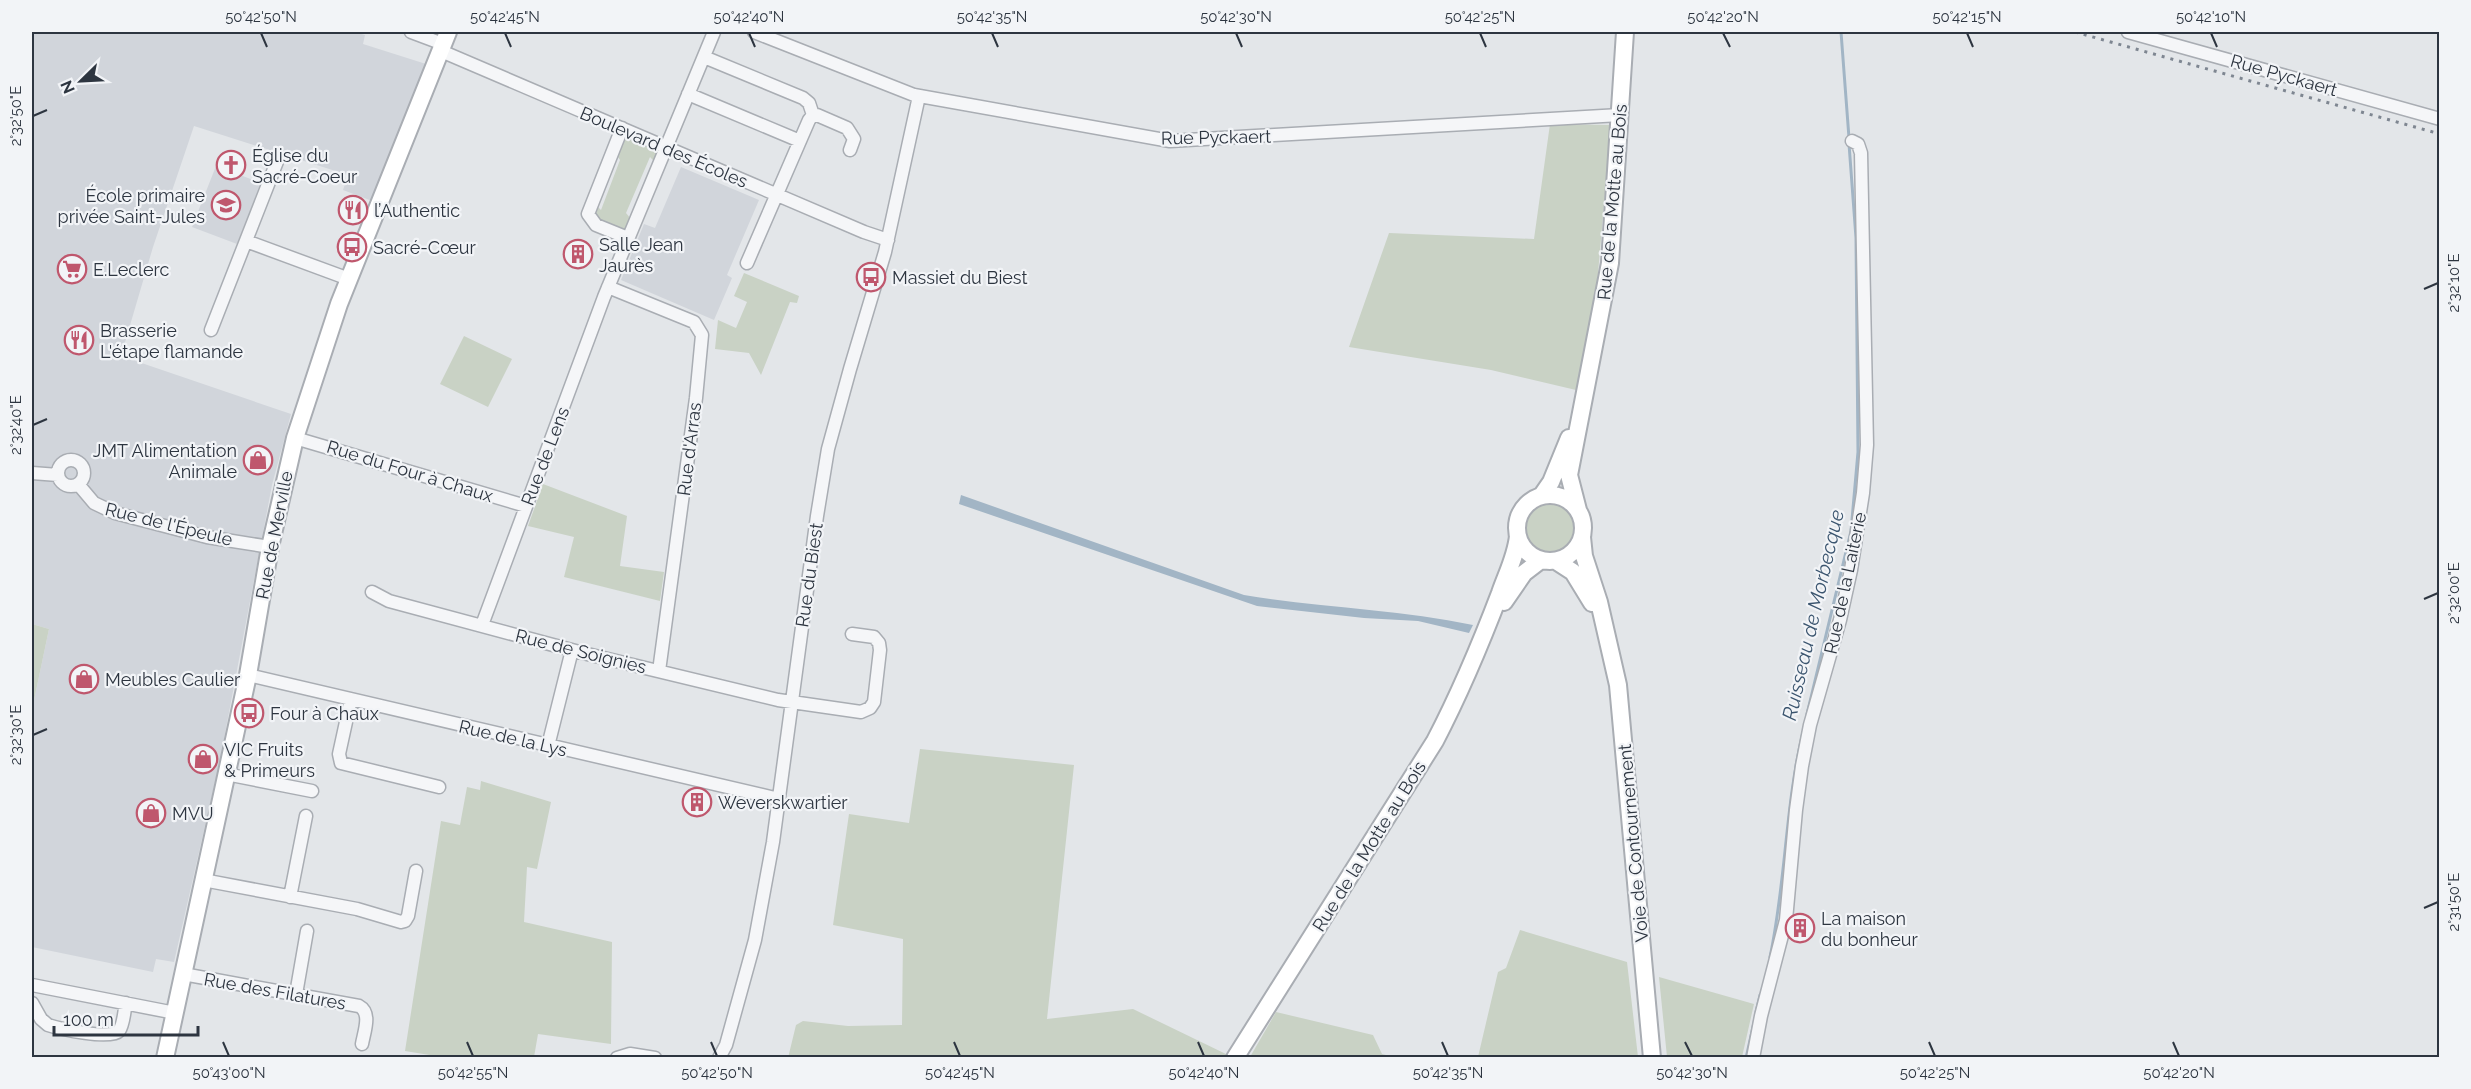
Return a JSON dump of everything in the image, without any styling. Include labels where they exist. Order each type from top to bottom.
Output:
[{"type":"street","name":"Boulevard des Écoles","points":[[411,32],[444,42],[622,128],[873,236],[888,240]]},
{"type":"street","name":"Rue de Lens","points":[[482,625],[609,286],[714,32]]},
{"type":"street","name":"Rue Pyckaert","points":[[754,32],[919,96],[1157,140],[1178,141],[1620,115]]},
{"type":"street","name":"Rue de la Motte au Bois","points":[[1578,510],[1569,475],[1604,305],[1610,263],[1625,32]]},
{"type":"street","name":"Rue Pyckaert","points":[[2128,32],[2439,119]]},
{"type":"street","name":"Rue de Merville","points":[[165,1058],[248,675],[270,547],[295,438],[314,376],[349,279],[444,42]]},
{"type":"street","points":[[704,57],[803,98],[809,103],[813,115]]},
{"type":"street","points":[[688,94],[800,141]]},
{"type":"street","name":"Rue du Biest","points":[[719,1058],[726,1045],[755,940],[779,799],[828,449],[888,240],[919,96]]},
{"type":"street","points":[[747,263],[808,120],[813,115]]},
{"type":"street","points":[[813,115],[850,130],[854,139],[850,150]]},
{"type":"street","points":[[622,128],[588,214],[593,223],[628,238]]},
{"type":"street","name":"Rue de la Laiterie","points":[[1753,1058],[1761,1016],[1786,920],[1796,810],[1806,746],[1843,610],[1863,492],[1867,434],[1862,153],[1860,147],[1852,141]]},
{"type":"street","points":[[211,330],[278,159]]},
{"type":"street","points":[[246,241],[349,279]]},
{"type":"street","name":"Rue d'Arras","points":[[609,286],[694,322],[702,335],[696,398],[659,670]]},
{"type":"street","name":"Rue de la Motte au Bois","points":[[1542,495],[1551,482],[1582,407]]},
{"type":"street","name":"Rue du Four à Chaux","points":[[295,438],[526,506]]},
{"type":"street","points":[[65,462],[78,462],[84,473],[83,480],[78,484],[67,486],[62,482],[58,475],[59,468],[65,462]]},
{"type":"street","points":[[32,474],[58,475]]},
{"type":"street","name":"Rue de l'Épeule","points":[[78,484],[94,503],[115,513],[216,539],[270,547]]},
{"type":"street","points":[[1542,495],[1562,497],[1578,510],[1583,525],[1584,556],[1605,630],[1577,578],[1569,568],[1525,549],[1518,536],[1517,524],[1521,512],[1531,500],[1542,495]]},
{"type":"street","name":"Rue de la Motte au Bois","points":[[1235,1058],[1429,752],[1455,701],[1488,625],[1513,561],[1518,536]]},
{"type":"street","points":[[1548,560],[1574,551],[1582,537]]},
{"type":"street","name":"Rue de la Motte au Bois","points":[[1488,625],[1524,573],[1548,560]]},
{"type":"street","name":"Rue de Soignies","points":[[372,592],[389,601],[572,650],[792,703],[857,712],[870,708],[874,702],[880,646],[874,637],[852,634]]},
{"type":"street","name":"Voie de Contournement","points":[[1605,630],[1616,673],[1622,710],[1652,1058]]},
{"type":"street","points":[[548,746],[572,650]]},
{"type":"street","name":"Rue de la Lys","points":[[248,675],[779,799]]},
{"type":"street","points":[[351,699],[339,754],[341,763],[440,787]]},
{"type":"street","points":[[226,774],[312,791]]},
{"type":"street","points":[[290,897],[306,816]]},
{"type":"street","points":[[203,880],[357,909],[403,922],[408,916],[416,871]]},
{"type":"street","points":[[296,994],[307,931]]},
{"type":"street","name":"Rue des Filatures","points":[[183,974],[355,1005],[366,1011],[362,1044]]},
{"type":"street","points":[[32,985],[175,1013]]},
{"type":"street","points":[[32,1003],[41,1019],[48,1025],[110,1036],[120,1029],[126,1003]]},
{"type":"street","points":[[617,1058],[630,1054],[655,1058]]},
{"type":"shaded area","points":[[32,32],[354,32],[365,35],[363,44],[426,64],[375,202],[343,190],[348,175],[194,126],[153,247],[121,356],[291,414],[272,485],[220,760],[174,962],[156,959],[153,972],[32,947],[32,710],[49,629],[32,624]]},
{"type":"shaded area","points":[[1550,124],[1611,125],[1596,296],[1576,390],[1491,370],[1349,347],[1389,233],[1534,239]]},
{"type":"shaded area","points":[[629,137],[656,149],[658,156],[655,162],[650,157],[626,213],[631,219],[627,227],[622,230],[594,219],[595,204],[601,210],[620,160],[616,154],[624,139]]},
{"type":"shaded area","name":"École primaire privée Saint-Jules","points":[[216,166],[261,183],[237,244],[192,227]]},
{"type":"shaded area","points":[[681,167],[759,200],[727,275],[732,278],[714,320],[621,280],[644,224],[655,228]]},
{"type":"shaded area","points":[[744,273],[799,296],[797,303],[790,302],[761,375],[749,353],[715,349],[718,320],[736,328],[747,302],[734,296]]},
{"type":"shaded area","points":[[464,336],[512,359],[488,407],[440,384]]},
{"type":"shaded area","points":[[543,484],[627,516],[620,566],[664,572],[660,601],[564,577],[574,537],[528,526]]},
{"type":"shaded area","points":[[1551,500],[1566,505],[1574,513],[1579,528],[1574,543],[1566,551],[1551,556],[1536,551],[1528,543],[1523,528],[1528,513],[1536,505]]},
{"type":"shaded area","points":[[32,624],[49,629],[32,710]]},
{"type":"shaded area","points":[[920,749],[1074,765],[1047,1019],[1133,1009],[1228,1055],[1226,1058],[788,1058],[796,1025],[803,1021],[848,1026],[902,1025],[903,939],[833,925],[849,814],[909,823]]},
{"type":"shaded area","points":[[481,781],[551,802],[537,869],[527,867],[524,922],[612,942],[611,1044],[538,1034],[534,1057],[448,1058],[405,1051],[441,821],[460,825],[467,787],[480,790]]},
{"type":"shaded area","points":[[1520,930],[1627,962],[1638,1057],[1478,1057],[1498,972],[1506,968]]},
{"type":"shaded area","points":[[1659,977],[1754,1004],[1742,1057],[1667,1057]]},
{"type":"shaded area","points":[[1276,1012],[1373,1035],[1382,1054],[1394,1057],[1250,1057]]},
{"type":"water","points":[[961,495],[1244,595],[1416,615],[1473,625],[1469,633],[1418,621],[1364,618],[1257,606],[959,504]]},
{"type":"waterway","name":"Ruisseau de Morbecque","points":[[1841,32],[1849,138]]},
{"type":"waterway","name":"Ruisseau de Morbecque","points":[[1807,714],[1851,531],[1858,452],[1856,238],[1849,144]]},
{"type":"waterway","name":"Ruisseau de Morbecque","points":[[1770,957],[1792,788],[1803,732]]},
{"type":"waterway","name":"Ruisseau de Morbecque","points":[[1756,1012],[1760,995]]},
{"type":"waterway","name":"Ruisseau de Morbecque","points":[[1746,1058],[1755,1018]]},
{"type":"railway","points":[[2075,32],[2440,134]]},
{"type":"place","name":"Église du Sacré-Coeur","points":[[231,165]]},
{"type":"place","name":"École primaire privée Saint-Jules","points":[[226,205]]},
{"type":"place","name":"l’Authentic","points":[[353,210]]},
{"type":"place","name":"Sacré-Cœur","points":[[352,247]]},
{"type":"place","name":"Salle Jean Jaurès","points":[[578,254]]},
{"type":"place","name":"E.Leclerc","points":[[72,269]]},
{"type":"place","name":"Massiet du Biest","points":[[871,277]]},
{"type":"place","name":"Brasserie L'étape flamande","points":[[79,340]]},
{"type":"place","name":"JMT Alimentation Animale","points":[[258,460]]},
{"type":"place","name":"Meubles Caulier","points":[[84,679]]},
{"type":"place","name":"Four à Chaux","points":[[249,713]]},
{"type":"place","name":"VIC Fruits & Primeurs","points":[[203,759]]},
{"type":"place","name":"Weverskwartier","points":[[697,802]]},
{"type":"place","name":"MVU","points":[[151,813]]},
{"type":"place","name":"La maison du bonheur","points":[[1800,928]]}]
